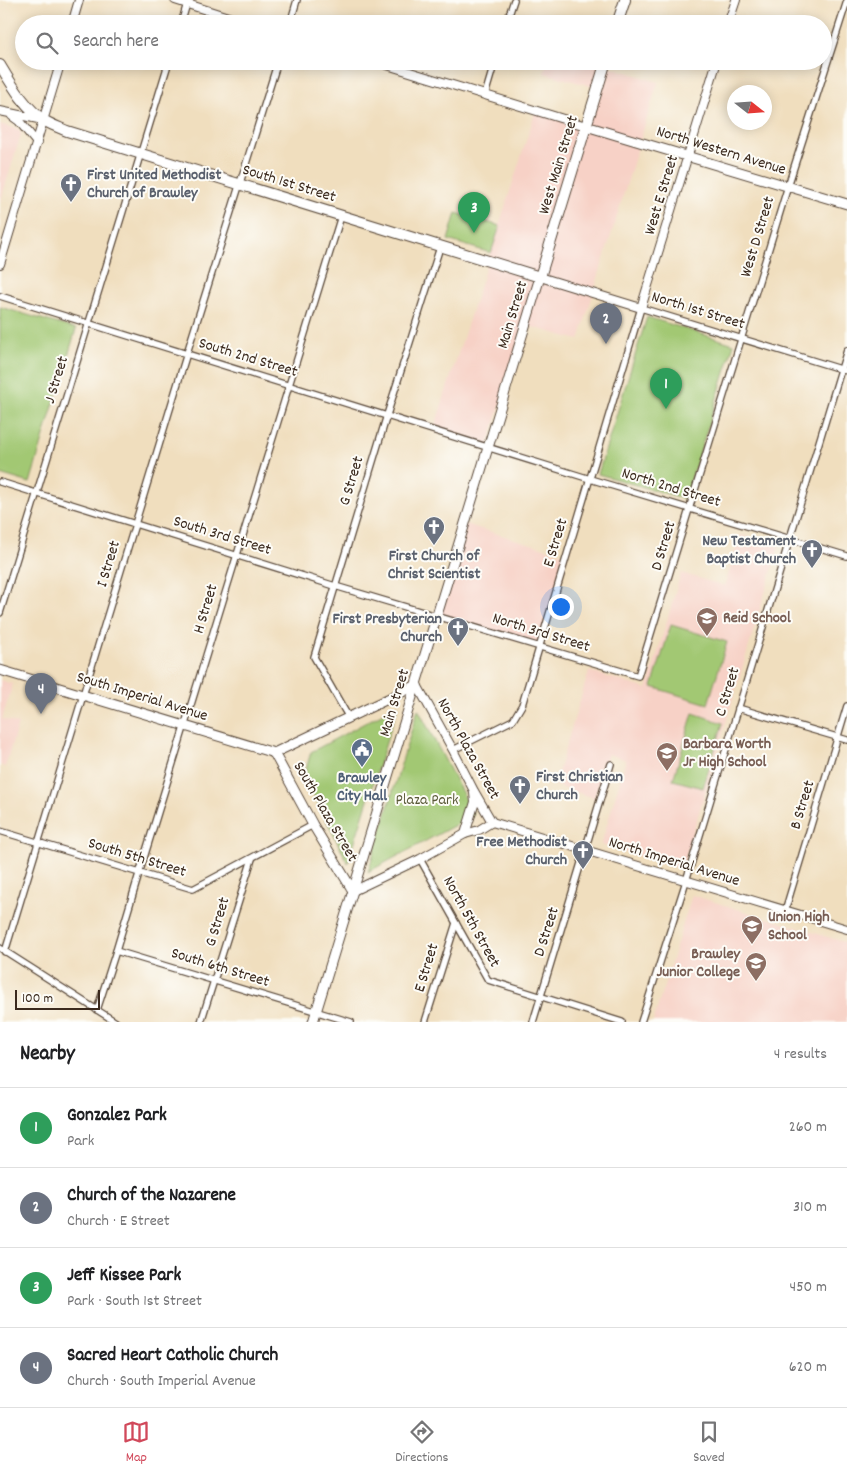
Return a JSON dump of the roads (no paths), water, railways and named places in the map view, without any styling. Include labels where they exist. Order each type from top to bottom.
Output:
[{"type":"highway","points":[[621,15],[625,0]]},
{"type":"highway","points":[[0,65],[12,86],[28,107],[44,120]]},
{"type":"highway","name":"West Main Street","points":[[540,277],[603,70]]},
{"type":"highway","name":"South 1st Street","points":[[44,120],[67,131],[140,155],[540,277]]},
{"type":"main road","name":"North Western Avenue","points":[[586,126],[847,204]]},
{"type":"main road","name":"Main Street","points":[[313,1022],[540,277]]},
{"type":"main road","name":"South Imperial Avenue","points":[[0,670],[274,753]]},
{"type":"main road","name":"South Plaza Street","points":[[353,891],[313,825],[274,753],[416,685]]},
{"type":"street","points":[[75,15],[79,0]]},
{"type":"street","points":[[175,0],[188,2],[225,15]]},
{"type":"street","points":[[293,15],[297,0]]},
{"type":"street","points":[[509,0],[510,10]]},
{"type":"street","points":[[509,15],[514,0]]},
{"type":"street","points":[[731,15],[736,0]]},
{"type":"street","name":"West D Street","points":[[832,55],[845,16],[847,1]]},
{"type":"street","points":[[184,15],[188,2]]},
{"type":"street","points":[[0,264],[38,143],[58,70]]},
{"type":"street","name":"J Street","points":[[0,614],[166,70]]},
{"type":"street","name":"I Street","points":[[3,950],[38,843],[275,70]]},
{"type":"street","points":[[404,70],[586,126]]},
{"type":"street","points":[[486,95],[492,70]]},
{"type":"street","name":"West E Street","points":[[642,308],[714,70]]},
{"type":"street","name":"West D Street","points":[[741,338],[788,186],[827,70]]},
{"type":"street","points":[[4,113],[19,121],[38,143]]},
{"type":"street","name":"South 1st Street","points":[[4,113],[44,120]]},
{"type":"street","name":"H Street","points":[[97,1010],[341,216]]},
{"type":"street","name":"G Street","points":[[349,718],[314,657],[440,247]]},
{"type":"street","name":"North 1st Street","points":[[540,277],[844,370]]},
{"type":"street","name":"South 2nd Street","points":[[0,296],[488,446]]},
{"type":"street","name":"E Street","points":[[453,750],[513,720],[522,706],[642,308]]},
{"type":"street","name":"D Street","points":[[638,676],[741,338]]},
{"type":"street","name":"C Street","points":[[642,1022],[789,539],[844,370],[847,350]]},
{"type":"street","name":"North 2nd Street","points":[[488,446],[847,556]]},
{"type":"street","name":"South 3rd Street","points":[[0,482],[436,616]]},
{"type":"street","name":"North 3rd Street","points":[[436,616],[638,676]]},
{"type":"street","name":"North Plaza Street","points":[[353,891],[492,822],[416,685]]},
{"type":"street","name":"B Street","points":[[786,911],[847,706]]},
{"type":"street","points":[[738,708],[847,740]]},
{"type":"street","name":"D Street","points":[[533,1022],[612,764]]},
{"type":"street","points":[[465,834],[475,802],[474,791]]},
{"type":"street","name":"North Imperial Avenue","points":[[492,822],[847,929]]},
{"type":"street","name":"South 5th Street","points":[[0,831],[193,890],[313,825]]},
{"type":"street","name":"G Street","points":[[202,1022],[252,859]]},
{"type":"street","name":"North 5th Street","points":[[420,859],[488,980],[622,1022]]},
{"type":"street","name":"E Street","points":[[425,1022],[456,923]]},
{"type":"street","points":[[3,950],[116,1022]]},
{"type":"street","name":"South 6th Street","points":[[116,951],[351,1022]]},
{"type":"place","name":"First United Methodist Church of Brawley","points":[[71,203]]},
{"type":"place","name":"Jeff Kissee Park","points":[[474,233]]},
{"type":"place","name":"Church of the Nazarene","points":[[606,344]]},
{"type":"place","name":"Gonzalez Park","points":[[666,409]]},
{"type":"place","name":"First Church of Christ Scientist","points":[[434,546]]},
{"type":"place","name":"New Testament Baptist Church","points":[[812,569]]},
{"type":"place","name":"Reid School","points":[[707,637]]},
{"type":"place","name":"First Presbyterian Church","points":[[458,647]]},
{"type":"place","name":"Sacred Heart Catholic Church","points":[[41,714]]},
{"type":"place","name":"Brawley City Hall","points":[[362,768]]},
{"type":"place","name":"Barbara Worth Jr High School","points":[[667,772]]},
{"type":"place","name":"First Christian Church","points":[[520,805]]},
{"type":"place","name":"Free Methodist Church","points":[[583,870]]},
{"type":"place","name":"Union High School","points":[[752,945]]},
{"type":"place","name":"Brawley Junior College","points":[[756,982]]},
{"type":"park label","name":"Plaza Park","points":[[427,800]]}]
